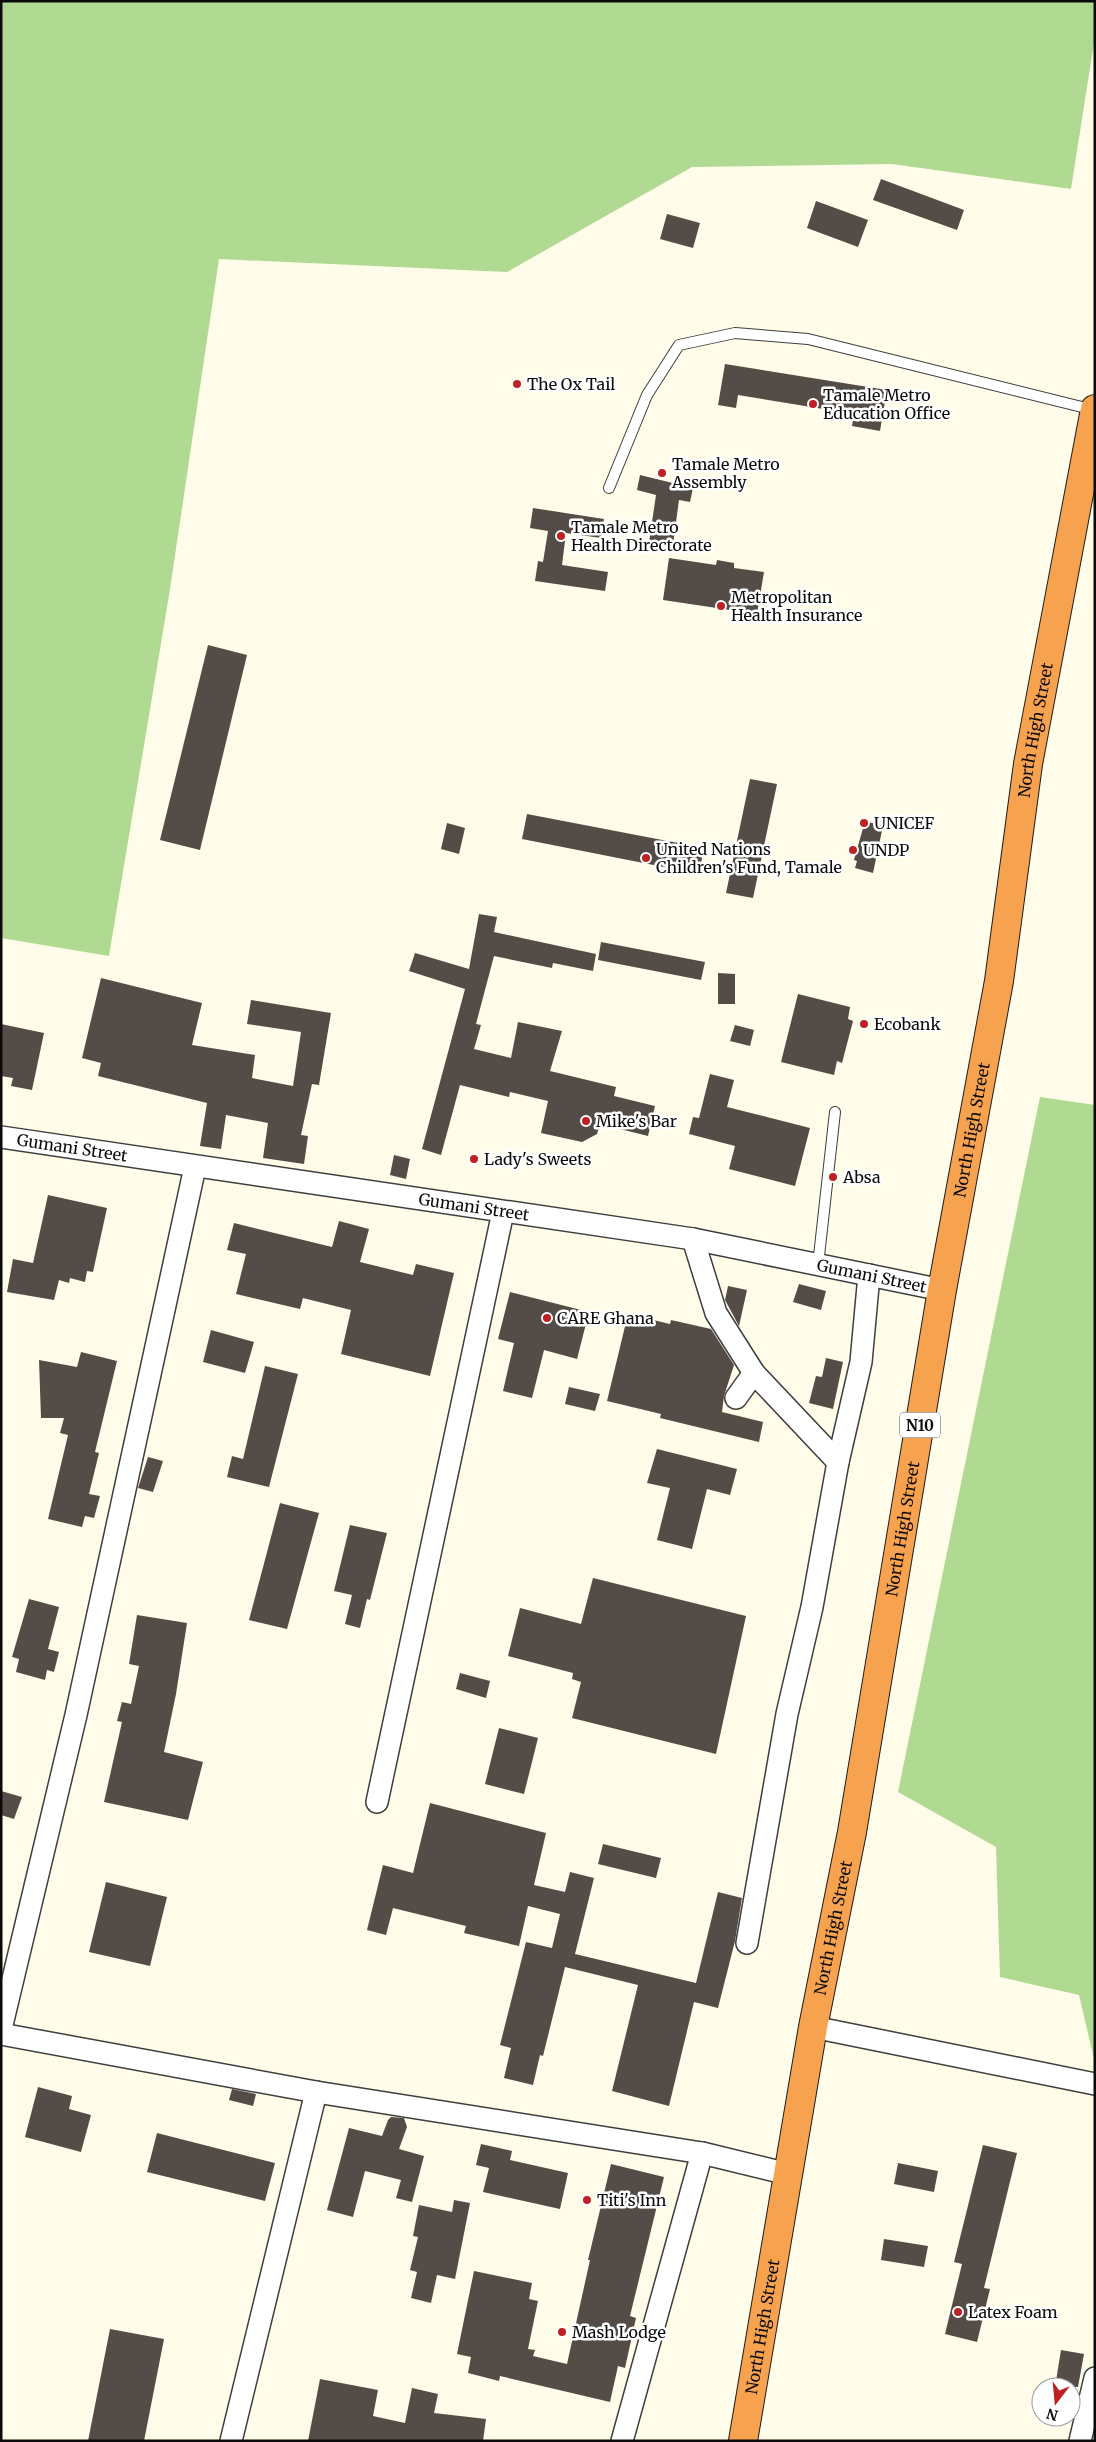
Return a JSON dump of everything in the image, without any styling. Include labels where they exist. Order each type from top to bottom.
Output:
[{"type":"highway","name":"North High Street","points":[[743,2441],[813,2028],[852,1832],[942,1290],[999,981],[1028,764],[1095,410]]},
{"type":"street","name":"Gumani Street","points":[[1,1137],[693,1239],[942,1290]]},
{"type":"street","points":[[1,2029],[76,1715],[195,1167]]},
{"type":"street","points":[[377,1802],[503,1212]]},
{"type":"street","points":[[693,1239],[716,1313],[754,1373],[838,1462]]},
{"type":"street","points":[[747,1943],[787,1714],[812,1607],[838,1462],[861,1362],[869,1275]]},
{"type":"street","points":[[736,1398],[754,1373]]},
{"type":"street","points":[[813,2028],[1095,2084]]},
{"type":"street","points":[[1,2034],[316,2092],[702,2152],[788,2174]]},
{"type":"street","points":[[231,2441],[316,2092]]},
{"type":"street","points":[[622,2441],[702,2152]]},
{"type":"street","points":[[1080,2441],[1095,2378]]},
{"type":"lane","points":[[609,488],[647,396],[679,345],[735,333],[808,339],[1095,410]]},
{"type":"lane","points":[[818,1265],[835,1112]]},
{"type":"green space","points":[[1,1],[1095,1],[1095,36],[1071,189],[892,164],[692,167],[507,272],[219,259],[170,589],[109,956],[1,938]]},
{"type":"green space","points":[[1040,1097],[1095,1105],[1095,2063],[1079,1995],[1000,1977],[996,1847],[898,1792]]},
{"type":"building","points":[[881,179],[964,210],[957,230],[873,200]]},
{"type":"building","points":[[816,201],[868,220],[858,247],[807,228]]},
{"type":"building","points":[[667,214],[700,223],[693,248],[660,239]]},
{"type":"building","points":[[725,364],[887,390],[880,431],[852,426],[854,414],[738,395],[736,408],[718,405]]},
{"type":"building","points":[[640,475],[693,488],[690,502],[679,500],[672,552],[648,549],[656,495],[637,490]]},
{"type":"building","points":[[533,508],[604,519],[601,538],[566,533],[562,565],[608,572],[605,591],[535,581],[538,561],[543,562],[548,531],[530,528]]},
{"type":"building","points":[[669,558],[716,565],[717,560],[734,563],[734,568],[764,572],[757,614],[663,600]]},
{"type":"building","points":[[208,645],[247,655],[200,850],[160,840]]},
{"type":"building","points":[[750,779],[777,784],[753,898],[726,893]]},
{"type":"building","points":[[527,814],[704,848],[699,874],[522,839]]},
{"type":"building","points":[[865,821],[883,826],[873,873],[855,868],[857,861],[854,860]]},
{"type":"building","points":[[447,823],[465,828],[459,854],[441,849]]},
{"type":"building","points":[[479,914],[497,917],[494,932],[596,954],[593,971],[553,963],[552,968],[494,956],[476,1024],[481,1025],[474,1049],[511,1058],[518,1022],[562,1031],[550,1071],[616,1087],[614,1096],[655,1106],[648,1136],[600,1124],[597,1134],[582,1142],[541,1133],[548,1101],[510,1092],[509,1097],[460,1085],[441,1155],[422,1149],[465,989],[409,971],[415,953],[469,969]]},
{"type":"building","points":[[601,942],[705,962],[701,980],[598,960]]},
{"type":"building","points":[[718,973],[735,974],[735,1004],[718,1004]]},
{"type":"building","points":[[101,978],[202,1003],[192,1045],[255,1055],[252,1078],[293,1086],[301,1032],[247,1024],[251,1000],[331,1013],[319,1085],[312,1084],[301,1135],[308,1136],[304,1164],[263,1158],[268,1123],[226,1115],[221,1149],[200,1146],[207,1103],[98,1076],[101,1063],[82,1058]]},
{"type":"building","points":[[798,994],[850,1007],[848,1019],[853,1021],[842,1063],[837,1061],[834,1075],[781,1062]]},
{"type":"building","points":[[1,1024],[44,1033],[32,1090],[11,1086],[13,1078],[1,1076]]},
{"type":"building","points":[[735,1025],[754,1030],[750,1046],[730,1041]]},
{"type":"building","points":[[710,1074],[734,1080],[727,1107],[810,1128],[795,1186],[729,1169],[735,1146],[689,1134],[693,1117],[699,1118]]},
{"type":"building","points":[[394,1155],[410,1159],[406,1179],[390,1175]]},
{"type":"building","points":[[48,1195],[107,1208],[93,1272],[87,1271],[85,1282],[70,1278],[69,1283],[59,1280],[54,1300],[7,1292],[13,1259],[33,1263]]},
{"type":"building","points":[[339,1221],[369,1229],[360,1262],[413,1275],[416,1264],[454,1273],[430,1376],[341,1354],[351,1310],[303,1298],[300,1309],[236,1294],[246,1254],[227,1250],[234,1223],[332,1247]]},
{"type":"building","points":[[799,1284],[826,1291],[821,1310],[793,1302]]},
{"type":"building","points":[[728,1286],[747,1290],[739,1326],[725,1300]]},
{"type":"building","points":[[510,1292],[589,1312],[577,1359],[544,1350],[532,1398],[503,1391],[514,1343],[498,1339]]},
{"type":"building","points":[[628,1314],[670,1324],[671,1320],[711,1329],[734,1365],[724,1396],[722,1412],[763,1422],[759,1442],[660,1418],[661,1414],[607,1401]]},
{"type":"building","points":[[211,1330],[254,1342],[245,1373],[203,1362]]},
{"type":"building","points":[[81,1352],[117,1361],[95,1452],[99,1453],[89,1494],[100,1496],[94,1518],[85,1516],[82,1527],[48,1519],[68,1435],[60,1433],[64,1418],[41,1418],[39,1360],[77,1367]]},
{"type":"building","points":[[826,1358],[843,1362],[833,1409],[809,1403],[816,1376],[822,1377]]},
{"type":"building","points":[[265,1366],[298,1374],[269,1487],[227,1477],[232,1456],[243,1459]]},
{"type":"building","points":[[569,1387],[600,1394],[595,1411],[565,1404]]},
{"type":"building","points":[[657,1449],[737,1469],[730,1495],[707,1489],[692,1549],[657,1540],[670,1488],[647,1483]]},
{"type":"building","points":[[148,1457],[163,1461],[153,1492],[138,1488]]},
{"type":"building","points":[[280,1503],[319,1513],[287,1629],[249,1620]]},
{"type":"building","points":[[350,1525],[387,1533],[370,1600],[367,1599],[360,1628],[345,1624],[352,1595],[334,1591]]},
{"type":"building","points":[[593,1578],[746,1616],[716,1754],[572,1718],[581,1682],[572,1679],[573,1673],[508,1656],[520,1608],[581,1624]]},
{"type":"building","points":[[29,1599],[59,1607],[48,1649],[59,1652],[54,1672],[47,1670],[45,1680],[16,1672],[19,1659],[12,1657]]},
{"type":"building","points":[[137,1615],[187,1623],[176,1694],[164,1752],[203,1762],[188,1820],[104,1802],[122,1722],[117,1721],[122,1702],[131,1704],[139,1666],[129,1664]]},
{"type":"building","points":[[460,1673],[490,1681],[486,1698],[456,1689]]},
{"type":"building","points":[[499,1728],[538,1738],[524,1794],[485,1784]]},
{"type":"building","points":[[1,1791],[22,1797],[14,1819],[1,1815]]},
{"type":"building","points":[[430,1803],[546,1833],[534,1885],[565,1892],[570,1872],[594,1878],[575,1954],[696,1983],[718,1892],[742,1898],[735,1941],[718,2008],[694,2002],[669,2106],[612,2091],[638,1985],[565,1967],[543,2056],[540,2055],[533,2085],[504,2078],[511,2048],[500,2045],[526,1942],[552,1948],[560,1914],[528,1906],[519,1946],[464,1933],[466,1926],[393,1908],[386,1935],[367,1930],[383,1865],[413,1873]]},
{"type":"building","points":[[603,1844],[661,1858],[656,1878],[598,1864]]},
{"type":"building","points":[[106,1882],[167,1897],[150,1966],[89,1952]]},
{"type":"building","points":[[38,2087],[72,2096],[69,2109],[91,2115],[81,2152],[25,2137]]},
{"type":"building","points":[[232,2089],[256,2094],[253,2106],[229,2100]]},
{"type":"building","points":[[391,2117],[404,2118],[407,2127],[399,2149],[424,2156],[412,2202],[396,2198],[401,2180],[365,2171],[353,2217],[327,2210],[349,2128],[382,2136]]},
{"type":"building","points":[[157,2133],[275,2163],[265,2201],[147,2172]]},
{"type":"building","points":[[481,2144],[512,2151],[510,2160],[568,2173],[560,2209],[483,2192],[489,2168],[476,2165]]},
{"type":"building","points":[[983,2145],[1017,2153],[984,2288],[990,2289],[977,2342],[945,2334],[962,2264],[954,2262]]},
{"type":"building","points":[[898,2163],[938,2171],[934,2192],[894,2184]]},
{"type":"building","points":[[611,2164],[664,2177],[630,2316],[636,2318],[625,2368],[618,2366],[610,2402],[500,2376],[499,2381],[468,2373],[471,2357],[457,2354],[474,2271],[532,2283],[529,2299],[538,2301],[528,2349],[535,2350],[533,2356],[567,2364],[590,2260],[588,2260]]},
{"type":"building","points":[[454,2200],[470,2203],[455,2279],[437,2275],[431,2303],[411,2298],[417,2272],[410,2270],[418,2237],[413,2236],[419,2205],[452,2212]]},
{"type":"building","points":[[884,2239],[928,2246],[924,2267],[881,2260]]},
{"type":"building","points":[[110,2329],[164,2339],[144,2441],[88,2441]]},
{"type":"building","points":[[1061,2350],[1084,2354],[1080,2377],[1057,2377]]},
{"type":"building","points":[[320,2379],[378,2390],[373,2416],[405,2423],[412,2388],[438,2394],[434,2413],[486,2419],[483,2441],[308,2441]]},
{"type":"place","name":"The Ox Tail","points":[[517,384]]},
{"type":"place","name":"Tamale Metro Education Office","points":[[813,404]]},
{"type":"place","name":"Tamale Metro Assembly","points":[[662,473]]},
{"type":"place","name":"Tamale Metro Health Directorate","points":[[561,536]]},
{"type":"place","name":"Metropolitan Health Insurance","points":[[721,606]]},
{"type":"place","name":"UNICEF","points":[[864,823]]},
{"type":"place","name":"UNDP","points":[[853,850]]},
{"type":"place","name":"United Nations Children's Fund, Tamale","points":[[646,858]]},
{"type":"place","name":"Ecobank","points":[[864,1024]]},
{"type":"place","name":"Mike's Bar","points":[[586,1121]]},
{"type":"place","name":"Lady's Sweets","points":[[474,1159]]},
{"type":"place","name":"Absa","points":[[833,1177]]},
{"type":"place","name":"CARE Ghana","points":[[547,1318]]},
{"type":"place","name":"Titi's Inn","points":[[587,2200]]},
{"type":"place","name":"Latex Foam","points":[[958,2312]]},
{"type":"place","name":"Mash Lodge","points":[[562,2332]]}]
